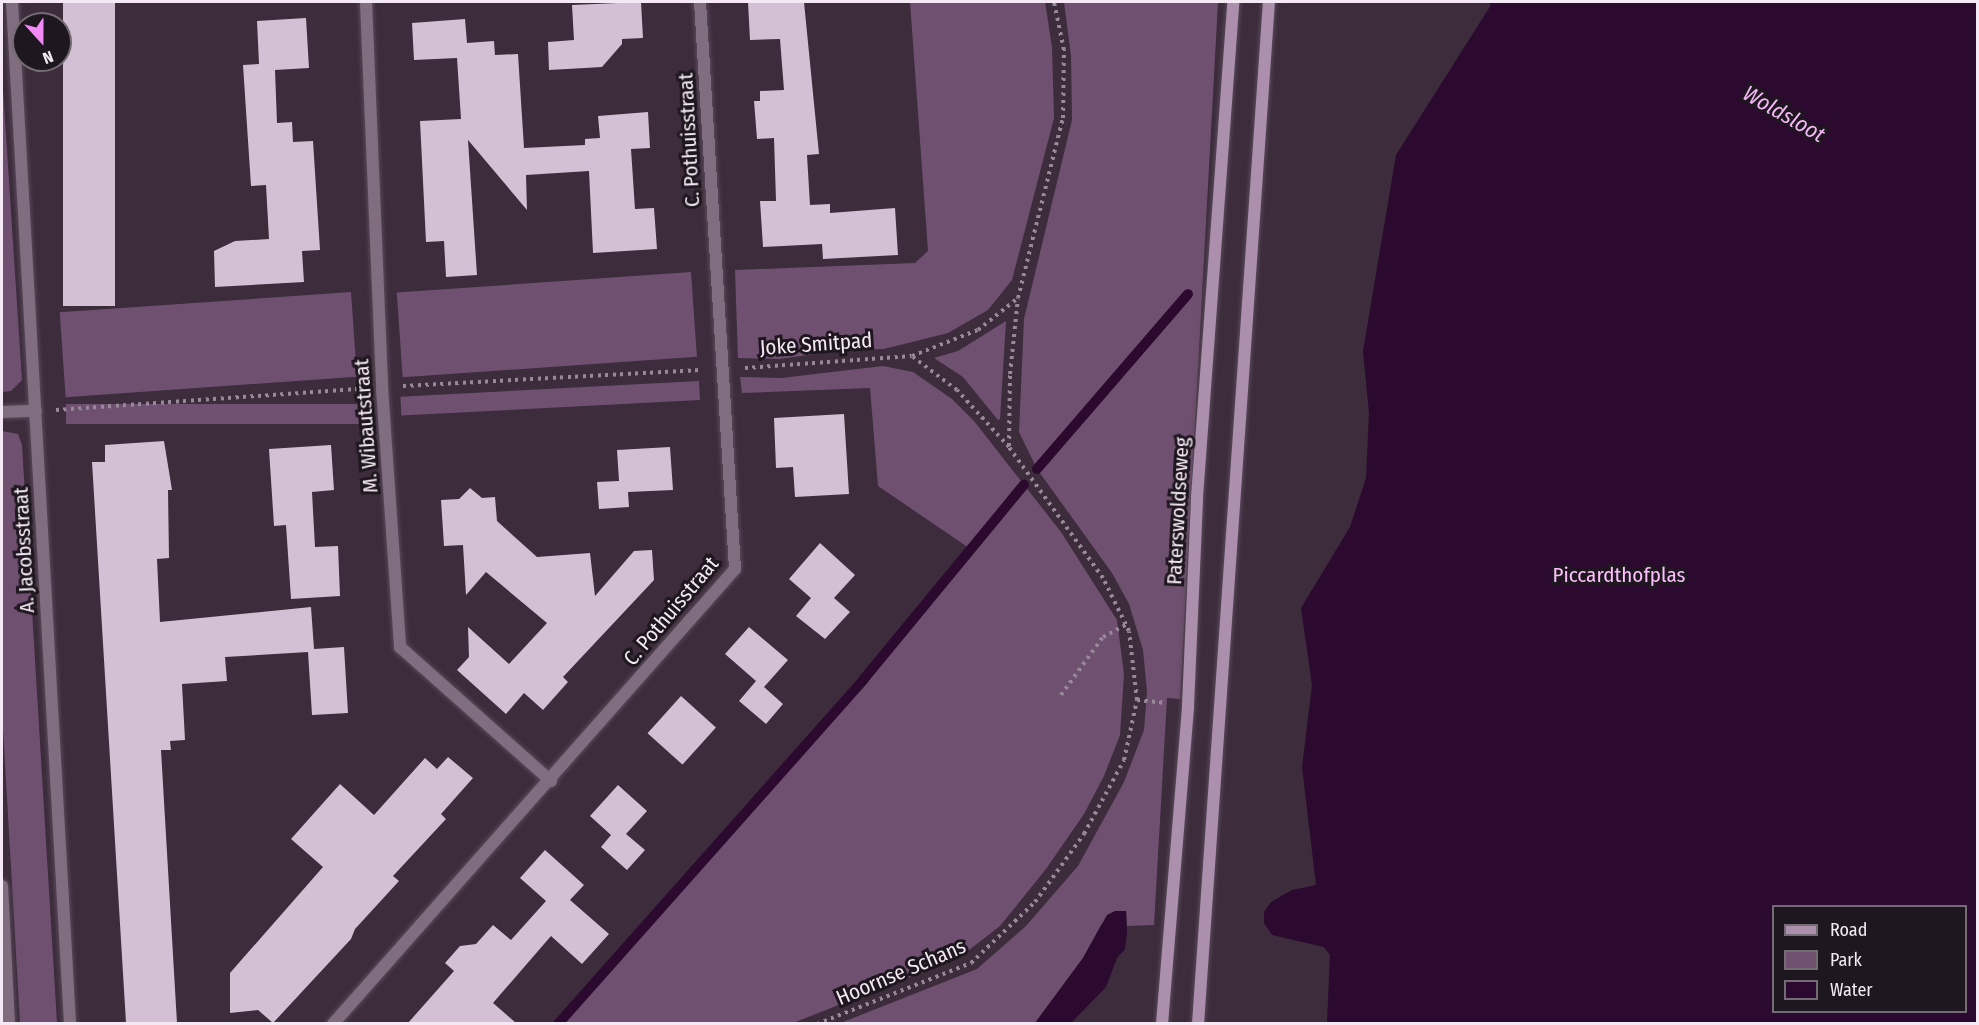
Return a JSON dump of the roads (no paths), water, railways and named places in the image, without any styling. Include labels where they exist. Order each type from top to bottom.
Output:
[{"type":"main road","name":"Paterswoldseweg","points":[[1162,1023],[1188,706],[1197,497],[1233,2]]},
{"type":"main road","points":[[1198,1023],[1269,2]]},
{"type":"street","name":"A. Jacobsstraat","points":[[12,2],[70,1023]]},
{"type":"street","name":"M. Wibautstraat","points":[[366,2],[382,388],[400,647],[551,780]]},
{"type":"street","name":"C. Pothuisstraat","points":[[333,1023],[551,780],[735,569],[700,2]]},
{"type":"street","points":[[2,412],[36,411]]},
{"type":"street","points":[[2,886],[9,1023]]},
{"type":"water","name":"Piccardthofplas","points":[[1488,2],[1977,2],[1977,1023],[1327,1023],[1330,955],[1324,947],[1272,935],[1264,923],[1264,912],[1271,902],[1292,890],[1316,885],[1302,767],[1312,685],[1301,608],[1350,527],[1366,478],[1369,413],[1363,351],[1396,155],[1491,5]]},
{"type":"water","points":[[1115,911],[1126,911],[1127,933],[1125,949],[1117,958],[1106,987],[1071,1023],[1035,1023],[1083,958],[1107,915]]},
{"type":"waterway","points":[[1037,469],[1188,294]]},
{"type":"waterway","points":[[558,1024],[863,680],[1024,485]]},
{"type":"water label","name":"Woldsloot","points":[[1784,114]]}]
